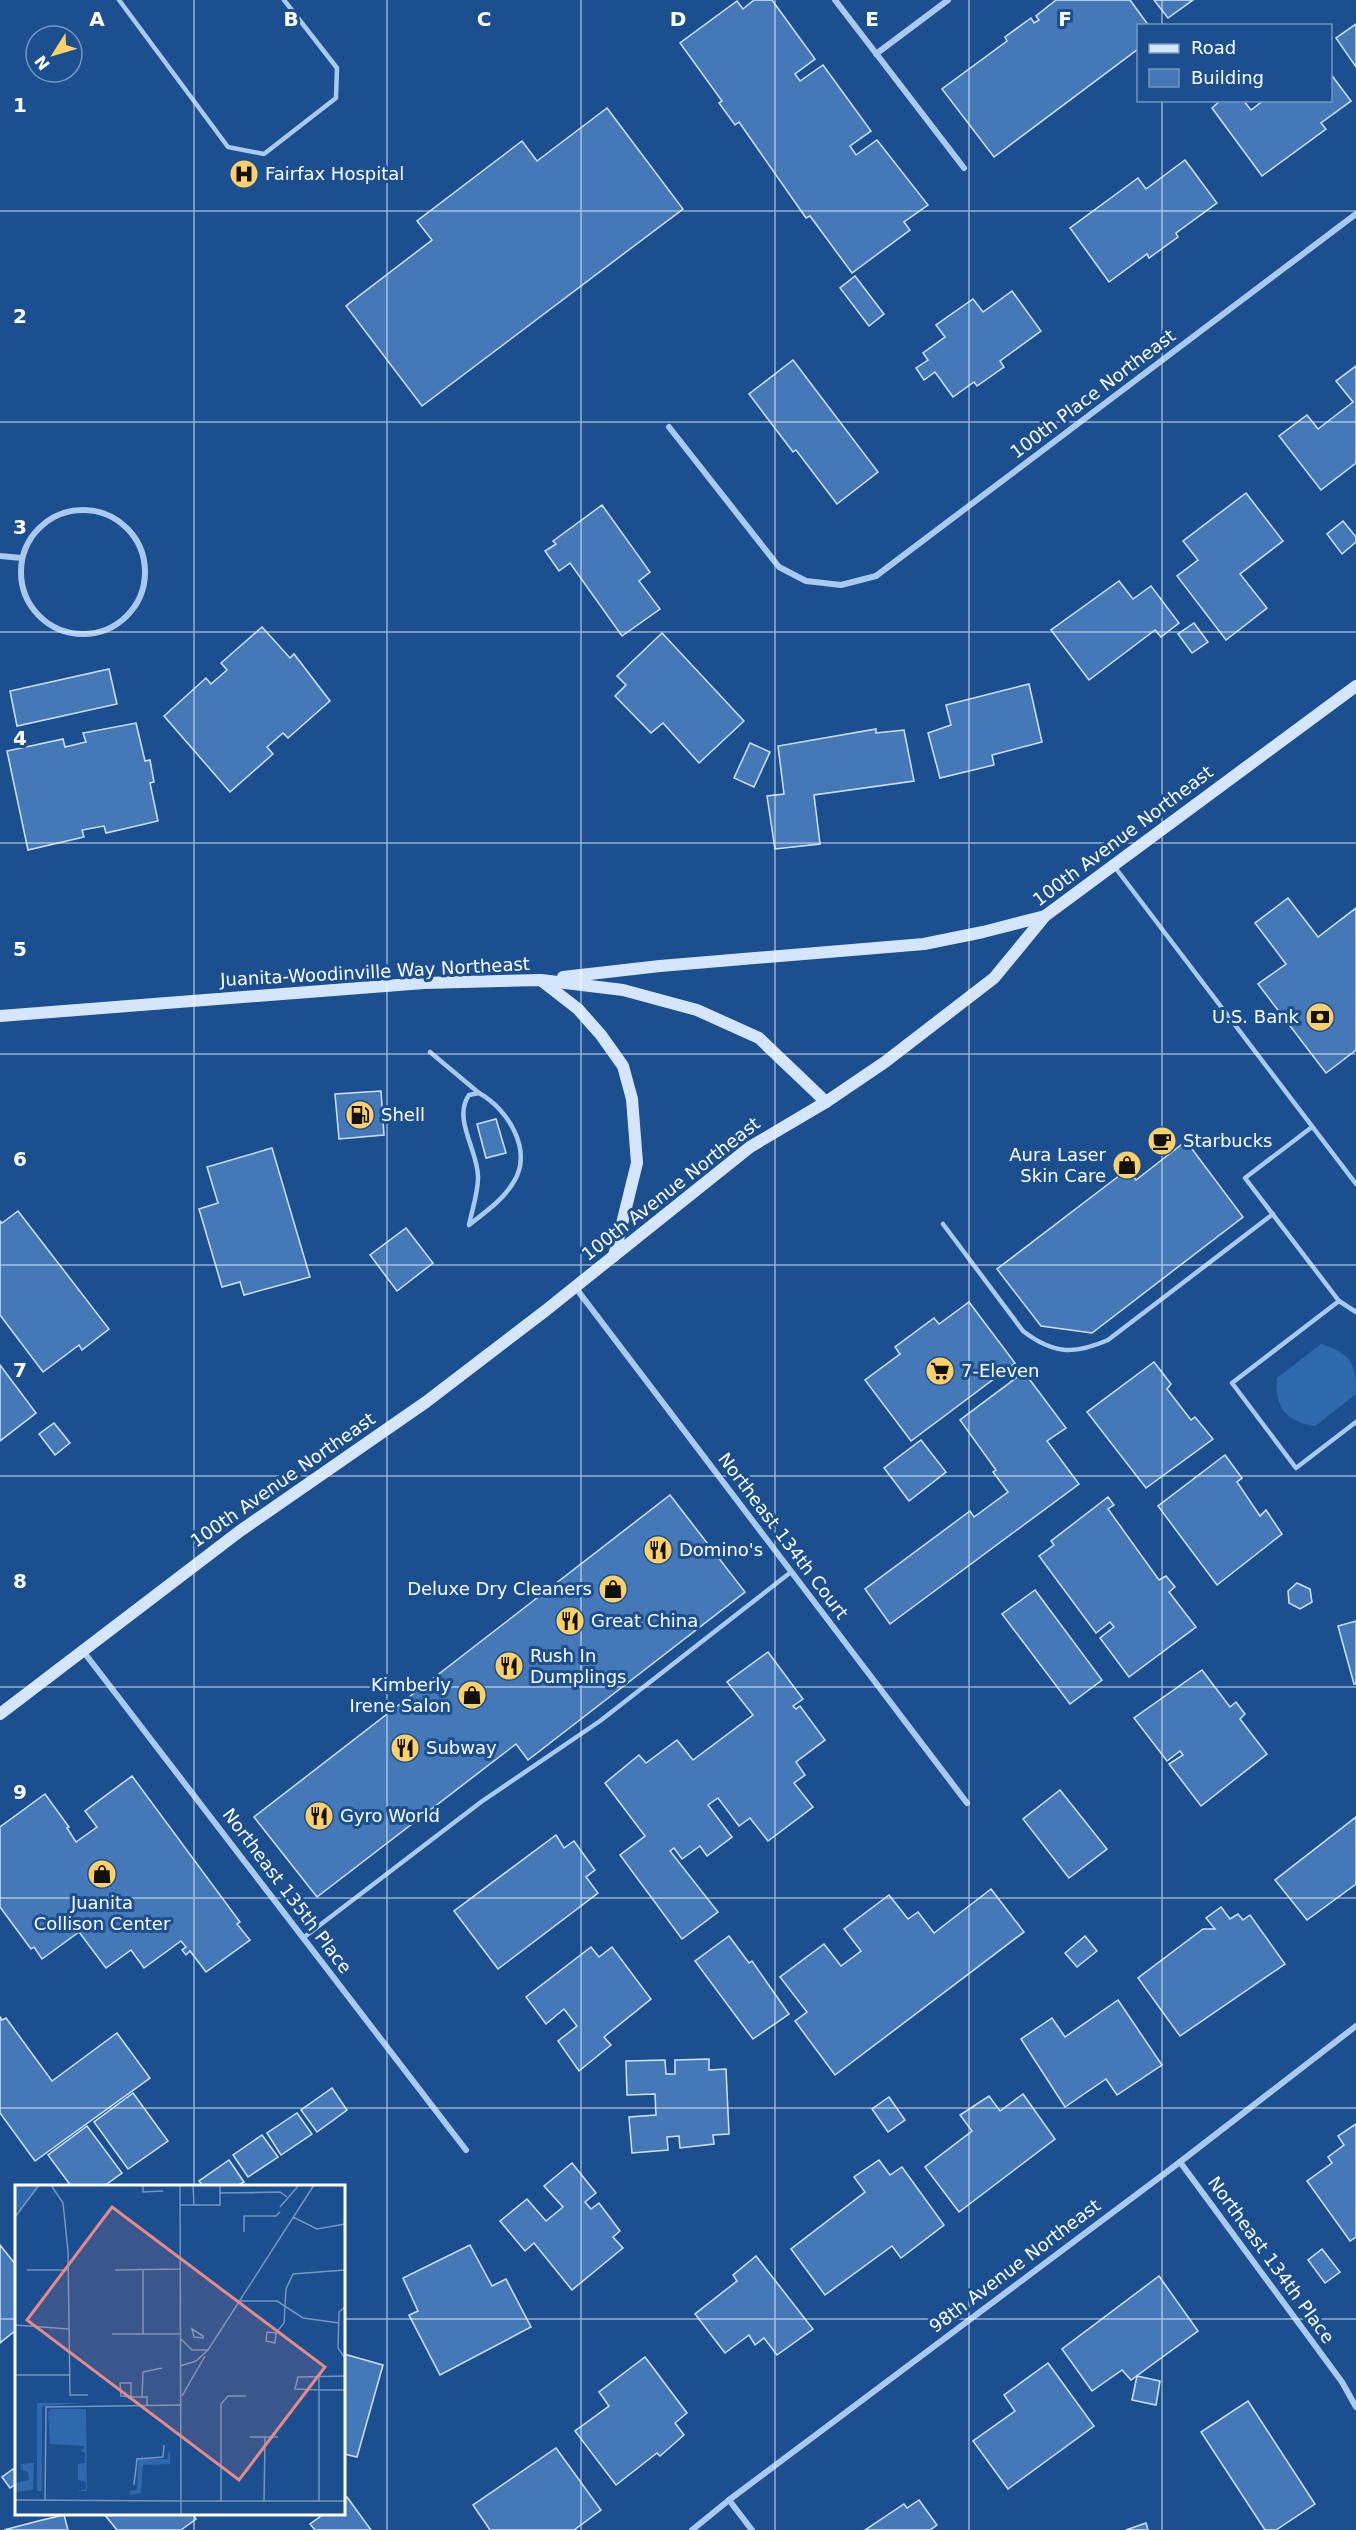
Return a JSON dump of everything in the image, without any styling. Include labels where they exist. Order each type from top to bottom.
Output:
[{"type":"main road","name":"100th Avenue Northeast","points":[[0,1714],[240,1531],[426,1402],[750,1147],[826,1102],[885,1062],[994,978],[1045,916],[1356,686]]},
{"type":"main road","points":[[541,980],[660,966],[924,944],[1045,916]]},
{"type":"main road","points":[[541,980],[578,1009],[601,1035],[623,1066],[632,1099],[637,1163],[614,1256]]},
{"type":"main road","name":"Juanita-Woodinville Way Northeast","points":[[0,1016],[424,983],[541,980],[623,990],[697,1010],[759,1038],[826,1102]]},
{"type":"street","points":[[835,0],[964,168]]},
{"type":"street","points":[[876,54],[948,0]]},
{"type":"street","name":"100th Place Northeast","points":[[669,427],[779,567],[806,581],[841,585],[876,576],[1356,214]]},
{"type":"street","points":[[79,510],[106,514],[130,532],[144,564],[143,588],[135,606],[119,623],[95,634],[68,633],[41,619],[22,589],[22,558],[32,534],[54,516],[79,510]]},
{"type":"street","points":[[0,556],[22,558]]},
{"type":"street","name":"Northeast 134th Court","points":[[575,1287],[967,1803]]},
{"type":"street","name":"Northeast 135th Place","points":[[83,1651],[466,2150]]},
{"type":"street","name":"98th Avenue Northeast","points":[[692,2530],[1180,2162],[1356,2026]]},
{"type":"street","name":"Northeast 134th Place","points":[[1180,2162],[1342,2382],[1356,2407]]},
{"type":"street","points":[[729,2500],[752,2530]]},
{"type":"lane","points":[[119,0],[228,147],[264,154],[336,98],[337,68],[284,0]]},
{"type":"lane","points":[[1113,864],[1356,1184]]},
{"type":"lane","points":[[430,1052],[479,1093],[492,1100],[503,1111],[517,1136],[521,1158],[514,1183],[469,1225],[478,1179],[476,1161],[463,1114],[464,1103],[469,1095],[479,1093]]},
{"type":"lane","points":[[1312,1127],[1245,1178],[1340,1301],[1356,1312]]},
{"type":"lane","points":[[943,1224],[1023,1332],[1041,1345],[1086,1350],[1108,1340],[1273,1214]]},
{"type":"lane","points":[[1340,1301],[1232,1383],[1296,1468],[1356,1422]]},
{"type":"lane","points":[[303,1938],[481,1802],[600,1721],[791,1572]]},
{"type":"shaded area","points":[[1321,1344],[1340,1352],[1350,1361],[1355,1375],[1356,1394],[1315,1426],[1297,1421],[1284,1412],[1278,1398],[1277,1378]]},
{"type":"building","points":[[754,0],[772,0],[815,59],[795,74],[800,81],[823,65],[871,131],[850,146],[856,155],[877,140],[928,205],[904,222],[910,230],[852,273],[810,216],[806,218],[739,122],[735,125],[719,103],[722,101],[680,43],[737,1],[743,9]]},
{"type":"building","points":[[1056,0],[1130,0],[1148,24],[1137,24],[1137,50],[994,157],[942,89],[1007,41],[1005,37],[1031,18],[1034,23],[1039,20],[1036,16]]},
{"type":"building","points":[[1154,0],[1193,0],[1168,18]]},
{"type":"building","points":[[1356,24],[1356,67],[1336,38]]},
{"type":"building","points":[[1332,76],[1351,101],[1321,123],[1326,129],[1262,176],[1212,108],[1219,102],[1245,102],[1251,110],[1261,102],[1332,102]]},
{"type":"building","points":[[607,108],[683,209],[422,406],[346,306],[432,240],[417,221],[522,141],[537,161]]},
{"type":"building","points":[[1185,160],[1217,203],[1176,233],[1178,237],[1149,258],[1147,254],[1109,282],[1070,228],[1138,178],[1146,189]]},
{"type":"building","points":[[855,276],[884,314],[869,326],[840,288]]},
{"type":"building","points":[[1012,291],[1041,331],[1000,361],[1004,367],[977,386],[974,382],[953,397],[935,372],[924,380],[916,368],[928,360],[923,353],[945,337],[936,325],[973,299],[983,312]]},
{"type":"building","points":[[793,360],[878,472],[837,504],[796,450],[793,452],[749,394]]},
{"type":"building","points":[[1356,366],[1356,463],[1321,490],[1279,436],[1307,415],[1318,429],[1353,402],[1336,381]]},
{"type":"building","points":[[1246,493],[1283,541],[1240,574],[1267,608],[1226,640],[1177,576],[1198,560],[1183,541]]},
{"type":"building","points":[[602,505],[650,572],[639,581],[660,609],[622,636],[570,563],[559,571],[545,551],[556,544],[553,541]]},
{"type":"building","points":[[1343,521],[1356,537],[1356,542],[1342,554],[1327,534]]},
{"type":"building","points":[[1119,581],[1133,599],[1151,586],[1179,623],[1161,637],[1155,630],[1089,680],[1051,630]]},
{"type":"building","points":[[1194,623],[1208,642],[1192,653],[1178,634]]},
{"type":"building","points":[[262,627],[290,658],[294,654],[330,701],[288,738],[283,733],[267,747],[273,754],[230,792],[164,716],[206,678],[211,684],[227,670],[221,663]]},
{"type":"building","points":[[662,633],[744,721],[699,763],[663,723],[651,733],[615,696],[626,685],[617,676]]},
{"type":"building","points":[[109,669],[117,704],[17,726],[10,691]]},
{"type":"building","points":[[1029,684],[1042,742],[992,755],[994,765],[940,778],[928,733],[951,725],[946,705]]},
{"type":"building","points":[[136,723],[145,761],[150,760],[154,782],[150,783],[158,821],[106,833],[104,826],[82,830],[84,837],[28,850],[7,751],[63,739],[65,747],[86,742],[83,733]]},
{"type":"building","points":[[876,729],[876,733],[904,730],[914,781],[814,795],[820,844],[775,849],[767,796],[784,794],[778,746]]},
{"type":"building","points":[[750,743],[770,752],[754,787],[734,778]]},
{"type":"building","name":"U.S. Bank","points":[[1288,898],[1318,937],[1356,908],[1356,1050],[1326,1073],[1258,984],[1286,964],[1255,923]]},
{"type":"building","name":"Shell","points":[[381,1091],[384,1135],[339,1139],[335,1094]]},
{"type":"building","points":[[496,1119],[506,1153],[486,1158],[477,1124]]},
{"type":"building","points":[[1186,1141],[1243,1217],[1092,1333],[1041,1326],[997,1269],[1128,1169],[1136,1180]]},
{"type":"building","points":[[272,1148],[310,1277],[244,1295],[240,1282],[222,1287],[199,1209],[218,1203],[207,1167]]},
{"type":"building","points":[[18,1211],[109,1329],[82,1350],[79,1345],[43,1372],[0,1315],[0,1221],[2,1223]]},
{"type":"building","points":[[406,1228],[433,1263],[397,1291],[370,1255]]},
{"type":"building","name":"7-Eleven","points":[[969,1302],[1015,1363],[911,1441],[865,1380],[900,1354],[895,1347],[934,1318],[939,1324]]},
{"type":"building","points":[[1154,1362],[1171,1384],[1167,1389],[1191,1420],[1195,1417],[1213,1439],[1146,1488],[1087,1412]]},
{"type":"building","points":[[0,1365],[36,1413],[0,1441]]},
{"type":"building","points":[[1024,1372],[1066,1428],[1047,1441],[1079,1484],[890,1624],[865,1589],[970,1511],[974,1517],[1008,1492],[993,1472],[996,1470],[960,1420]]},
{"type":"building","points":[[54,1423],[70,1443],[55,1455],[39,1434]]},
{"type":"building","points":[[921,1440],[946,1472],[909,1501],[884,1468]]},
{"type":"building","points":[[1225,1455],[1242,1478],[1237,1482],[1260,1516],[1266,1510],[1282,1534],[1217,1585],[1158,1506]]},
{"type":"building","points":[[670,1495],[745,1592],[528,1760],[516,1744],[317,1897],[254,1817]]},
{"type":"building","points":[[1108,1497],[1114,1505],[1108,1509],[1159,1580],[1166,1576],[1175,1587],[1169,1592],[1196,1627],[1129,1677],[1100,1638],[1114,1627],[1110,1622],[1096,1633],[1039,1556],[1054,1545],[1051,1541]]},
{"type":"building","points":[[1297,1583],[1310,1589],[1312,1602],[1300,1609],[1289,1603],[1288,1591]]},
{"type":"building","points":[[1035,1590],[1102,1680],[1070,1704],[1002,1614]]},
{"type":"building","points":[[1356,1621],[1356,1684],[1354,1684],[1338,1626]]},
{"type":"building","points":[[768,1652],[803,1699],[793,1706],[796,1709],[800,1706],[825,1740],[796,1762],[805,1775],[794,1783],[813,1807],[768,1841],[750,1818],[739,1826],[718,1798],[708,1805],[732,1837],[707,1856],[700,1846],[682,1859],[674,1848],[670,1851],[718,1912],[682,1939],[620,1855],[645,1836],[605,1783],[639,1755],[646,1763],[677,1740],[693,1760],[753,1715],[727,1682]]},
{"type":"building","points":[[1202,1670],[1230,1707],[1236,1702],[1245,1714],[1240,1719],[1267,1754],[1201,1806],[1169,1764],[1183,1755],[1180,1751],[1167,1761],[1134,1718]]},
{"type":"building","name":"Juanita Collison Center","points":[[132,1776],[240,1922],[237,1924],[250,1940],[206,1972],[190,1951],[186,1955],[182,1950],[186,1947],[181,1941],[144,1968],[131,1950],[106,1968],[79,1932],[42,1959],[34,1947],[31,1949],[0,1907],[0,1827],[45,1794],[69,1827],[67,1828],[76,1842],[97,1827],[85,1811]]},
{"type":"building","points":[[1060,1790],[1107,1849],[1069,1878],[1023,1819]]},
{"type":"building","points":[[1356,1817],[1356,1884],[1307,1920],[1275,1880]]},
{"type":"building","points":[[556,1835],[564,1848],[574,1841],[595,1870],[586,1877],[598,1893],[498,1969],[454,1911]]},
{"type":"building","points":[[991,1889],[1024,1932],[835,2075],[795,2021],[807,2012],[780,1977],[824,1944],[841,1966],[861,1951],[844,1929],[889,1895],[908,1919],[918,1912],[934,1933]]},
{"type":"building","points":[[1221,1907],[1230,1919],[1238,1914],[1243,1920],[1250,1915],[1285,1964],[1180,2036],[1138,1978],[1203,1929],[1215,1929],[1206,1918]]},
{"type":"building","points":[[729,1936],[749,1963],[752,1961],[789,2014],[753,2039],[695,1961]]},
{"type":"building","points":[[1085,1936],[1097,1951],[1077,1967],[1065,1953]]},
{"type":"building","points":[[591,1947],[599,1957],[612,1947],[651,1999],[604,2037],[611,2045],[579,2071],[558,2041],[577,2026],[564,2009],[546,2024],[526,1997]]},
{"type":"building","points":[[1118,2000],[1162,2065],[1117,2095],[1106,2079],[1065,2107],[1021,2039],[1052,2018],[1065,2037]]},
{"type":"building","points":[[0,2017],[2,2020],[6,2018],[52,2081],[117,2033],[150,2078],[35,2161],[0,2113]]},
{"type":"building","points":[[709,2059],[709,2070],[726,2069],[729,2134],[713,2135],[714,2144],[680,2148],[679,2136],[667,2137],[668,2150],[632,2153],[629,2117],[656,2115],[655,2094],[627,2095],[626,2061],[665,2060],[666,2074],[675,2074],[675,2060]]},
{"type":"building","points":[[332,2088],[347,2110],[317,2132],[301,2110]]},
{"type":"building","points":[[133,2093],[168,2141],[128,2169],[94,2122]]},
{"type":"building","points":[[1023,2094],[1055,2139],[959,2212],[925,2167],[972,2131],[960,2115],[989,2096],[1000,2111]]},
{"type":"building","points":[[889,2097],[905,2120],[888,2132],[872,2109]]},
{"type":"building","points":[[297,2113],[312,2134],[281,2155],[267,2133]]},
{"type":"building","points":[[1356,2124],[1356,2237],[1350,2241],[1307,2181],[1332,2163],[1328,2157],[1344,2145],[1338,2136]]},
{"type":"building","points":[[87,2126],[122,2173],[105,2185],[70,2185],[48,2155]]},
{"type":"building","points":[[262,2135],[278,2157],[248,2177],[233,2155]]},
{"type":"building","points":[[229,2160],[244,2182],[239,2185],[202,2185],[199,2181]]},
{"type":"building","points":[[879,2160],[890,2175],[902,2167],[944,2225],[901,2258],[892,2246],[825,2295],[791,2249],[865,2192],[854,2177]]},
{"type":"building","points":[[572,2163],[596,2193],[585,2202],[591,2209],[599,2203],[620,2231],[613,2237],[623,2248],[572,2290],[534,2243],[525,2251],[500,2221],[527,2199],[546,2221],[563,2207],[544,2186]]},
{"type":"building","points":[[0,2245],[15,2264],[15,2331],[0,2343]]},
{"type":"building","points":[[470,2245],[492,2286],[506,2279],[531,2327],[440,2375],[409,2315],[418,2311],[403,2278]]},
{"type":"building","points":[[1322,2249],[1340,2272],[1325,2283],[1308,2260]]},
{"type":"building","points":[[756,2256],[813,2329],[777,2355],[764,2338],[755,2345],[749,2335],[725,2353],[695,2314],[737,2281],[733,2275]]},
{"type":"building","points":[[1159,2276],[1198,2331],[1131,2380],[1122,2370],[1092,2391],[1062,2349]]},
{"type":"building","points":[[345,2354],[383,2365],[357,2457],[345,2454]]},
{"type":"building","points":[[645,2357],[687,2413],[675,2423],[684,2435],[660,2456],[657,2453],[616,2485],[575,2431],[609,2406],[599,2392]]},
{"type":"building","points":[[1048,2363],[1094,2426],[1008,2489],[973,2441],[1015,2411],[1004,2395]]},
{"type":"building","points":[[1137,2376],[1160,2381],[1156,2405],[1132,2400]]},
{"type":"building","points":[[1248,2401],[1315,2504],[1276,2530],[1265,2530],[1201,2432]]},
{"type":"building","points":[[556,2448],[601,2510],[574,2530],[490,2530],[473,2505]]},
{"type":"building","points":[[13,2469],[15,2485],[10,2488],[2,2477]]},
{"type":"building","points":[[347,2497],[371,2530],[315,2530],[310,2524],[323,2515],[345,2515],[345,2498]]},
{"type":"building","points":[[919,2500],[937,2525],[930,2530],[865,2530],[904,2504],[907,2508]]},
{"type":"building","points":[[64,2515],[68,2530],[4,2530],[38,2521]]},
{"type":"building","points":[[105,2515],[194,2515],[196,2519],[181,2530],[117,2530]]},
{"type":"building","points":[[1146,2523],[1148,2530],[1126,2530]]},
{"type":"place","name":"Fairfax Hospital","points":[[244,174]]},
{"type":"place","name":"U.S. Bank","points":[[1320,1017]]},
{"type":"place","name":"Shell","points":[[360,1115]]},
{"type":"place","name":"Starbucks","points":[[1162,1141]]},
{"type":"place","name":"Aura Laser Skin Care","points":[[1127,1165]]},
{"type":"place","name":"7-Eleven","points":[[940,1371]]},
{"type":"place","name":"Domino's","points":[[658,1550]]},
{"type":"place","name":"Deluxe Dry Cleaners","points":[[613,1589]]},
{"type":"place","name":"Great China","points":[[570,1621]]},
{"type":"place","name":"Rush In Dumplings","points":[[509,1666]]},
{"type":"place","name":"Kimberly Irene Salon","points":[[472,1695]]},
{"type":"place","name":"Subway","points":[[405,1748]]},
{"type":"place","name":"Gyro World","points":[[319,1816]]},
{"type":"place","name":"Juanita Collison Center","points":[[102,1874]]}]
